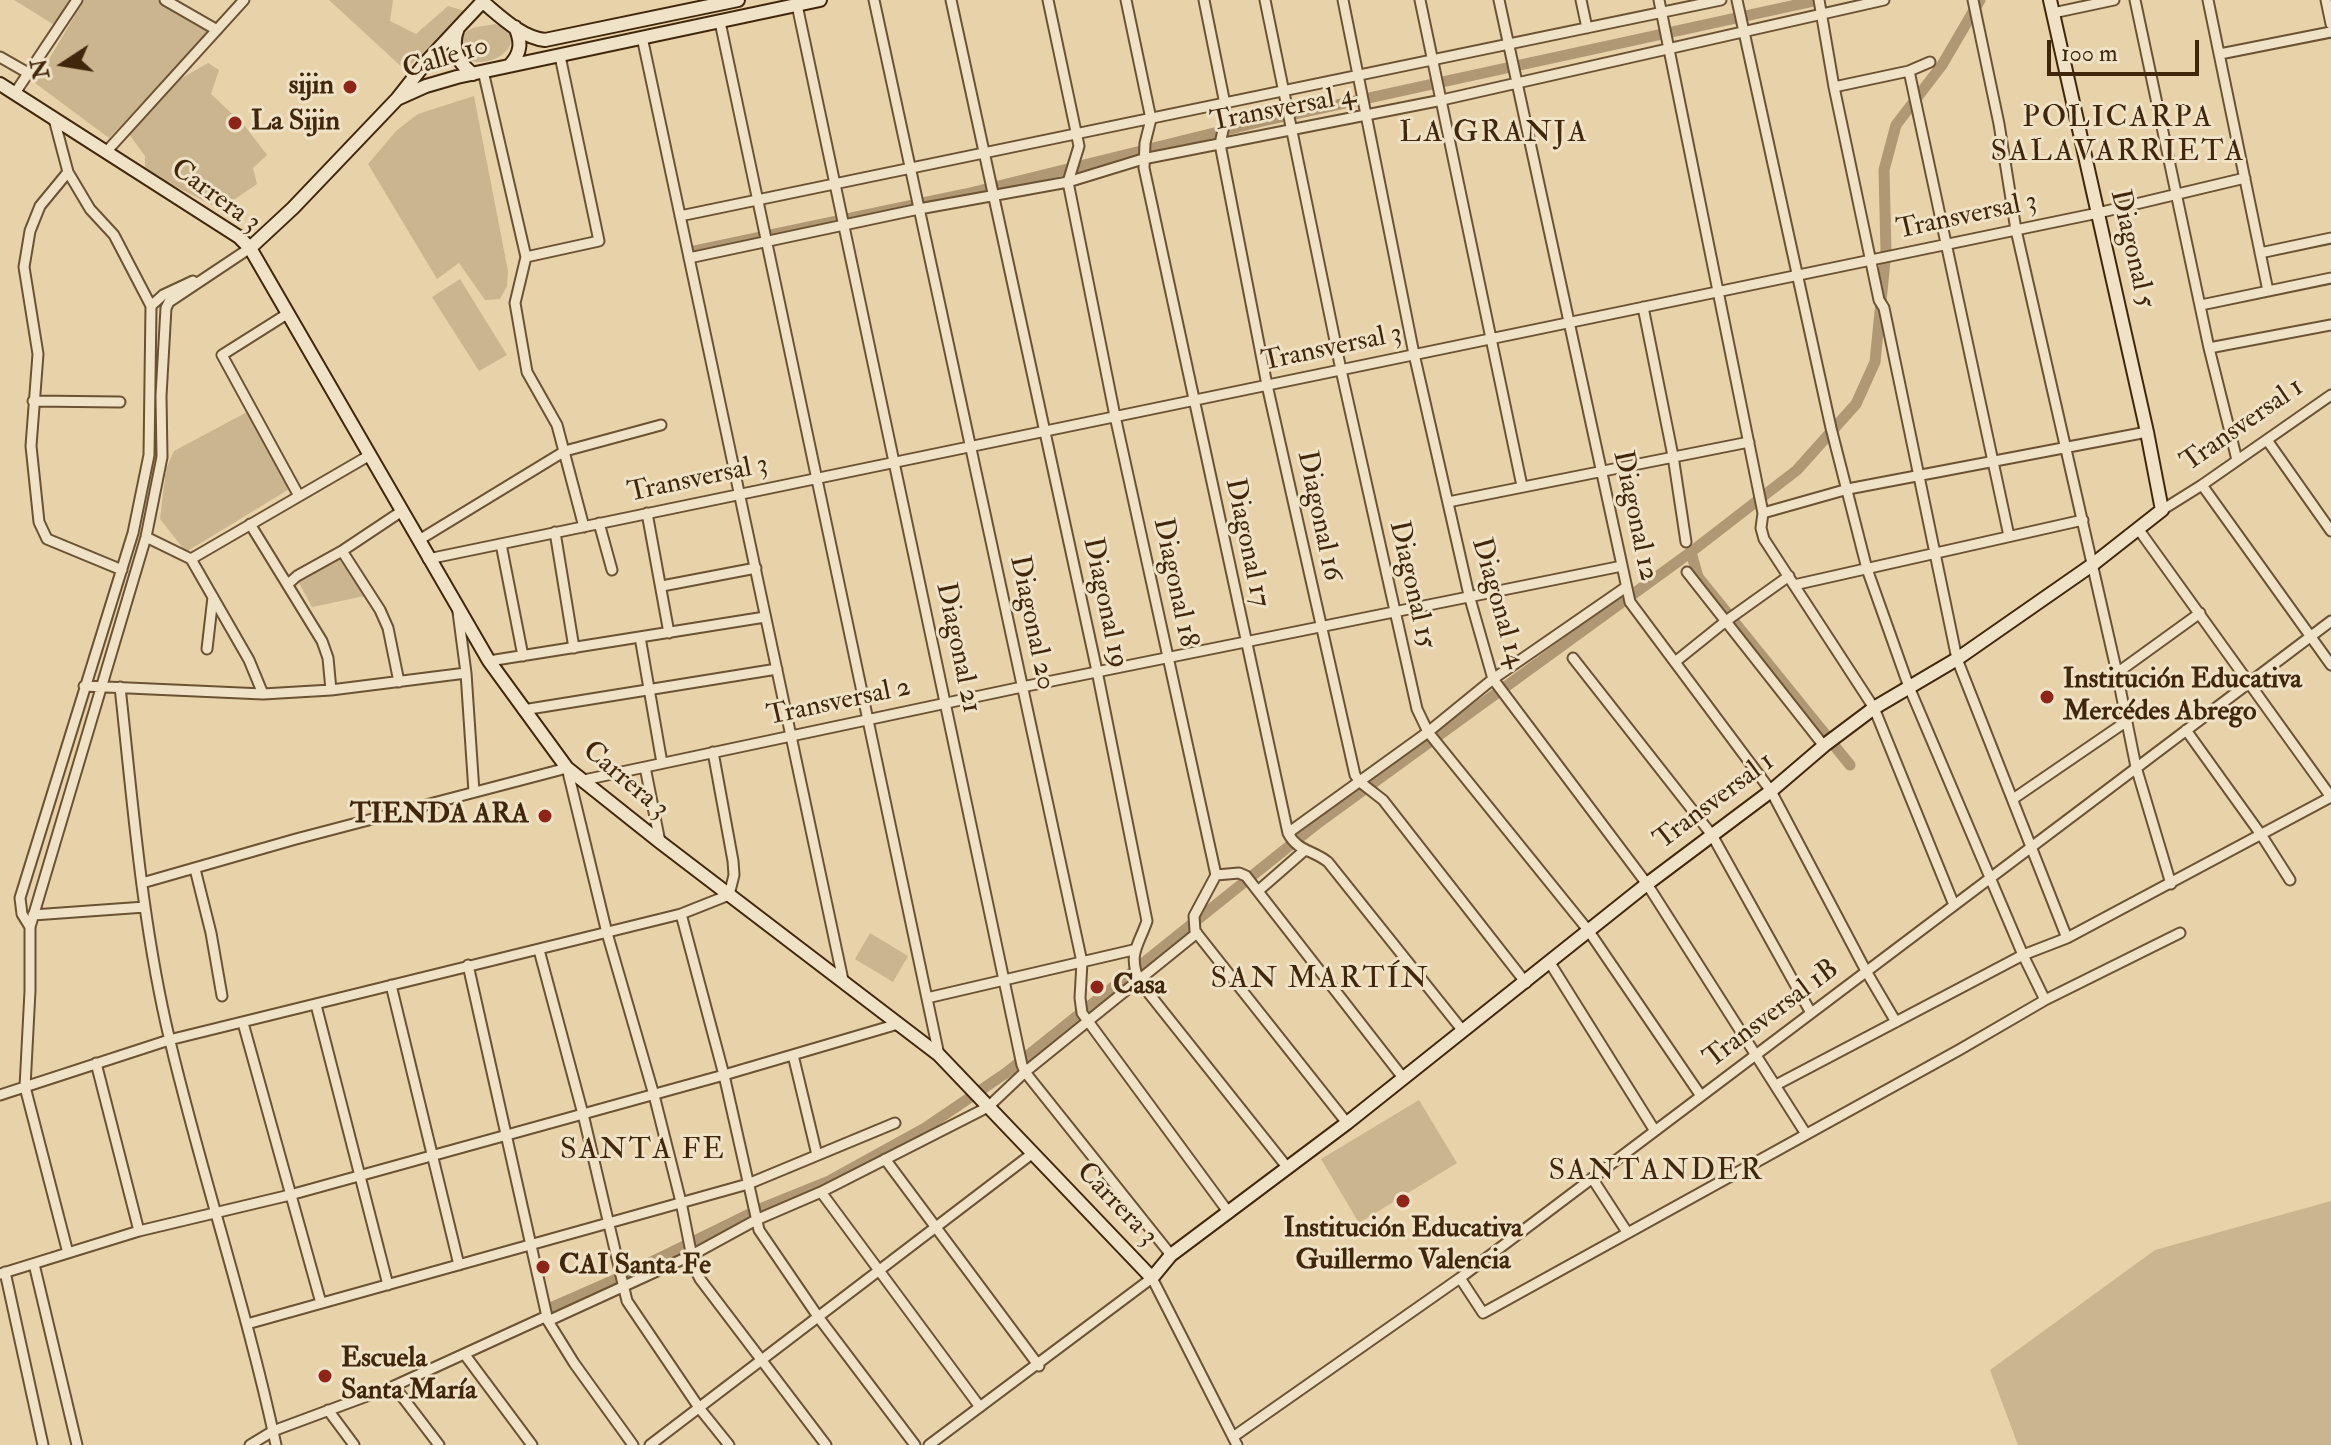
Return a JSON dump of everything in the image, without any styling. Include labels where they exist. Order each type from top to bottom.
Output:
[{"type":"street","points":[[15,93],[77,0]]},
{"type":"street","points":[[165,0],[217,30]]},
{"type":"street","points":[[106,152],[244,0]]},
{"type":"street","points":[[482,1],[535,39],[557,39],[716,2],[738,0]]},
{"type":"street","name":"Calle 10","points":[[397,99],[441,81],[478,72],[820,0]]},
{"type":"street","name":"Diagonal 20","points":[[874,0],[1082,962],[1080,998],[1084,1017],[1229,1213]]},
{"type":"street","name":"Diagonal 19","points":[[951,0],[1097,671],[1147,921],[1133,950],[1138,979],[1287,1167]]},
{"type":"street","points":[[1048,0],[1079,146],[1068,178]]},
{"type":"street","name":"Diagonal 17","points":[[1126,0],[1151,119],[1144,156],[1192,401],[1289,836],[1302,849],[1320,855],[1328,862],[1463,1031]]},
{"type":"street","name":"Diagonal 16","points":[[1204,0],[1225,104],[1221,141],[1267,385],[1355,775],[1383,800],[1526,983]]},
{"type":"street","name":"Diagonal 15","points":[[1265,0],[1341,370],[1417,709],[1430,734],[1588,930],[1701,1096]]},
{"type":"street","name":"Diagonal 14","points":[[1343,0],[1414,354],[1469,595],[1496,684],[1647,884],[1806,1134]]},
{"type":"street","points":[[1420,0],[1522,486]]},
{"type":"street","name":"Diagonal 12","points":[[1499,0],[1628,594],[1771,791],[1896,1022]]},
{"type":"street","points":[[1581,0],[1587,28]]},
{"type":"street","points":[[1659,0],[1761,502],[1764,539],[1874,708],[1954,905]]},
{"type":"street","points":[[680,216],[1433,60],[1509,47],[1587,28],[1662,16],[1721,0]]},
{"type":"street","name":"Transversal 4","points":[[689,258],[766,239],[1068,178],[1144,156],[1291,124],[1367,113],[1442,97],[1743,28],[1820,6],[1884,0]]},
{"type":"street","points":[[1973,0],[1999,124],[2016,230],[2136,767],[2171,884]]},
{"type":"street","points":[[2052,6],[2114,0]]},
{"type":"street","points":[[2135,0],[2209,348],[2237,460]]},
{"type":"street","points":[[2208,0],[2268,291]]},
{"type":"street","points":[[2326,0],[2331,24]]},
{"type":"street","name":"Calle 10","points":[[226,265],[250,248],[293,208],[397,99],[482,1]]},
{"type":"street","points":[[1738,3],[1831,428],[1867,569],[1909,687],[2045,1000]]},
{"type":"street","name":"Diagonal 21","points":[[797,5],[1023,1069],[1171,1255]]},
{"type":"street","points":[[1820,6],[1834,87],[1874,259],[1957,659],[2067,938]]},
{"type":"street","name":"Diagonal 5","points":[[2052,6],[2162,510]]},
{"type":"street","points":[[720,22],[939,1055]]},
{"type":"street","points":[[460,25],[454,47],[457,58],[464,67],[478,72],[526,257],[515,303],[527,372],[551,412],[565,451],[584,527]]},
{"type":"street","points":[[510,65],[520,47],[515,27]]},
{"type":"street","points":[[2220,54],[2331,32]]},
{"type":"street","points":[[642,37],[843,980]]},
{"type":"street","points":[[526,257],[599,241],[560,56]]},
{"type":"street","points":[[0,57],[28,73]]},
{"type":"street","points":[[1834,87],[1909,71],[1930,62]]},
{"type":"street","points":[[1909,71],[2009,536]]},
{"type":"street","name":"Carrera 3","points":[[0,84],[239,237],[250,248],[457,609],[489,661],[567,768],[939,1055],[1152,1278],[1235,1441]]},
{"type":"street","points":[[30,927],[22,914],[20,898],[122,570],[138,513],[149,455],[151,306],[114,235],[90,209],[68,172],[54,119]]},
{"type":"street","points":[[68,172],[40,206],[30,231],[24,267],[38,354],[31,446],[39,522],[47,539],[122,570]]},
{"type":"street","name":"Diagonal 18","points":[[1068,178],[1115,416],[1216,875]]},
{"type":"street","name":"Transversal 3","points":[[428,559],[2098,213],[2245,178]]},
{"type":"street","points":[[2260,253],[2331,238]]},
{"type":"street","points":[[151,306],[163,295],[226,265]]},
{"type":"street","points":[[68,1253],[25,1087],[30,927],[146,537],[162,457],[161,396],[166,308],[169,302],[226,265]]},
{"type":"street","points":[[2201,305],[2331,278]]},
{"type":"street","points":[[1643,307],[1673,456],[1686,542]]},
{"type":"street","points":[[287,314],[222,355],[299,496]]},
{"type":"street","points":[[2209,348],[2331,325]]},
{"type":"street","name":"Transversal 1","points":[[1152,1278],[1171,1255],[1404,1079],[1588,930],[1771,791],[1874,708],[1957,659],[2092,565],[2162,510],[2331,395]]},
{"type":"street","points":[[33,401],[120,402]]},
{"type":"street","points":[[419,540],[565,451],[661,425]]},
{"type":"street","points":[[1763,513],[1848,489],[2147,432]]},
{"type":"street","points":[[2267,440],[2331,531]]},
{"type":"street","points":[[1448,502],[1749,442]]},
{"type":"street","points":[[191,559],[370,455]]},
{"type":"street","points":[[2202,485],[2331,665]]},
{"type":"street","points":[[288,584],[402,511]]},
{"type":"street","points":[[647,513],[669,633]]},
{"type":"street","points":[[1675,662],[1749,605],[1791,581],[1867,569],[2083,520]]},
{"type":"street","points":[[599,523],[612,570]]},
{"type":"street","points":[[250,524],[322,641],[328,658],[331,690]]},
{"type":"street","points":[[1776,1085],[2023,955],[2067,938],[2331,797],[2139,530]]},
{"type":"street","points":[[555,532],[574,648]]},
{"type":"street","points":[[146,537],[191,559],[258,677],[263,694]]},
{"type":"street","points":[[501,544],[523,656]]},
{"type":"street","points":[[342,551],[388,628],[399,682]]},
{"type":"street","name":"Transversal 2","points":[[584,780],[1097,671],[1622,566]]},
{"type":"street","points":[[662,586],[756,568]]},
{"type":"street","points":[[1687,572],[1825,745]]},
{"type":"street","points":[[1289,836],[1496,684],[1628,594]]},
{"type":"street","points":[[207,649],[213,597]]},
{"type":"street","points":[[457,609],[466,673],[474,792]]},
{"type":"street","points":[[2117,673],[2200,613]]},
{"type":"street","points":[[489,661],[765,617]]},
{"type":"street","name":"Transversal 1B","points":[[1235,1441],[1460,1278],[2331,621]]},
{"type":"street","points":[[640,637],[662,763]]},
{"type":"street","points":[[1573,658],[1712,835],[1811,1013]]},
{"type":"street","points":[[523,710],[777,669]]},
{"type":"street","points":[[84,686],[263,694],[331,690],[466,673]]},
{"type":"street","points":[[120,687],[145,907],[169,1040],[247,1324],[276,1445]]},
{"type":"street","points":[[2013,799],[2127,721]]},
{"type":"street","points":[[2186,730],[2290,880]]},
{"type":"street","points":[[0,1095],[169,1040],[681,914],[729,895],[734,875],[733,861],[713,752]]},
{"type":"street","points":[[645,767],[660,842]]},
{"type":"street","points":[[142,883],[567,768],[607,933],[654,1095],[691,1253],[700,1279],[826,1445]]},
{"type":"street","points":[[1256,889],[1302,849]]},
{"type":"street","points":[[195,869],[222,996]]},
{"type":"street","points":[[1347,1123],[1196,932],[1194,916],[1216,875],[1239,873],[1246,876],[1404,1079]]},
{"type":"street","points":[[22,914],[145,907]]},
{"type":"street","points":[[681,914],[764,1240],[915,1445]]},
{"type":"street","points":[[250,1445],[273,1431],[394,1386],[547,1315],[622,1286],[756,1218],[821,1192],[885,1159],[986,1104],[1084,1017],[1196,932]]},
{"type":"street","points":[[1460,1278],[1483,1313],[2045,1000],[2180,933]]},
{"type":"street","points":[[539,950],[583,1114],[627,1301],[700,1409],[729,1445]]},
{"type":"street","points":[[927,998],[1133,950]]},
{"type":"street","points":[[1550,963],[1655,1131]]},
{"type":"street","points":[[468,965],[547,1315],[574,1363],[633,1445]]},
{"type":"street","points":[[391,985],[430,1156],[459,1265]]},
{"type":"street","points":[[316,1005],[388,1285]]},
{"type":"street","points":[[243,1023],[321,1303]]},
{"type":"street","points":[[43,1445],[2,1273],[139,1231],[290,1195],[898,1024]]},
{"type":"street","points":[[793,1055],[817,1155]]},
{"type":"street","points":[[96,1063],[139,1231]]},
{"type":"street","points":[[247,1324],[748,1184],[895,1123]]},
{"type":"street","points":[[650,1445],[1033,1153]]},
{"type":"street","points":[[885,1159],[1039,1366]]},
{"type":"street","points":[[1592,1178],[1627,1232]]},
{"type":"street","points":[[821,1192],[980,1407]]},
{"type":"street","points":[[34,1264],[77,1445]]},
{"type":"street","points":[[929,1445],[1039,1366],[1152,1278]]},
{"type":"street","points":[[465,1355],[532,1445]]},
{"type":"street","points":[[394,1386],[439,1445]]},
{"type":"street","points":[[328,1410],[354,1445]]},
{"type":"shaded area","points":[[14,0],[72,0],[56,26]]},
{"type":"shaded area","points":[[84,0],[157,0],[209,32],[109,138],[35,83]]},
{"type":"shaded area","points":[[329,0],[393,0],[390,21],[416,34],[448,6],[465,11],[405,70]]},
{"type":"shaded area","points":[[495,24],[510,36],[508,49],[486,62],[471,61],[464,55],[462,37],[475,28]]},
{"type":"shaded area","points":[[208,63],[219,70],[211,94],[244,125],[267,155],[253,168],[257,184],[235,199],[214,206],[145,171],[145,156],[129,134],[173,83]]},
{"type":"shaded area","points":[[474,96],[508,271],[507,286],[500,299],[485,300],[459,263],[437,279],[368,164],[397,130],[418,114]]},
{"type":"shaded area","points":[[460,279],[507,355],[479,371],[432,297]]},
{"type":"shaded area","points":[[249,411],[291,488],[186,552],[160,519],[166,469],[174,451]]},
{"type":"shaded area","points":[[339,559],[365,596],[312,607],[298,581]]},
{"type":"shaded area","points":[[870,933],[908,956],[893,982],[855,959]]},
{"type":"shaded area","points":[[1419,1100],[1457,1163],[1359,1223],[1321,1159]]},
{"type":"shaded area","points":[[2331,1201],[2331,1445],[2018,1445],[1990,1370],[2155,1250]]},
{"type":"waterway","points":[[690,252],[966,194],[1263,121],[1819,0]]},
{"type":"waterway","points":[[548,1309],[762,1208],[829,1181],[925,1128],[1006,1073],[1318,823],[1691,552],[1797,470],[1856,404],[1875,362],[1886,251],[1884,170],[1896,125],[1942,65],[1980,0]]},
{"type":"waterway","points":[[1691,552],[1698,577],[1850,765]]},
{"type":"place","name":"sijin","points":[[350,87]]},
{"type":"place","name":"La Sijin","points":[[235,123]]},
{"type":"place","name":"Institución Educativa Mercédes Abrego","points":[[2047,697]]},
{"type":"place","name":"TIENDA ARA","points":[[545,816]]},
{"type":"place","name":"Casa","points":[[1097,987]]},
{"type":"place","name":"Institución Educativa Guillermo Valencia","points":[[1403,1201]]},
{"type":"place","name":"CAI Santa Fe","points":[[543,1267]]},
{"type":"place","name":"Escuela Santa María","points":[[325,1376]]},
{"type":"district","name":"LA GRANJA","points":[[1494,135]]},
{"type":"district","name":"POLICARPA SALAVARRIETA","points":[[2118,137]]},
{"type":"district","name":"SAN MARTÍN","points":[[1320,981]]},
{"type":"district","name":"SANTA FE","points":[[643,1152]]},
{"type":"district","name":"SANTANDER","points":[[1656,1173]]}]
